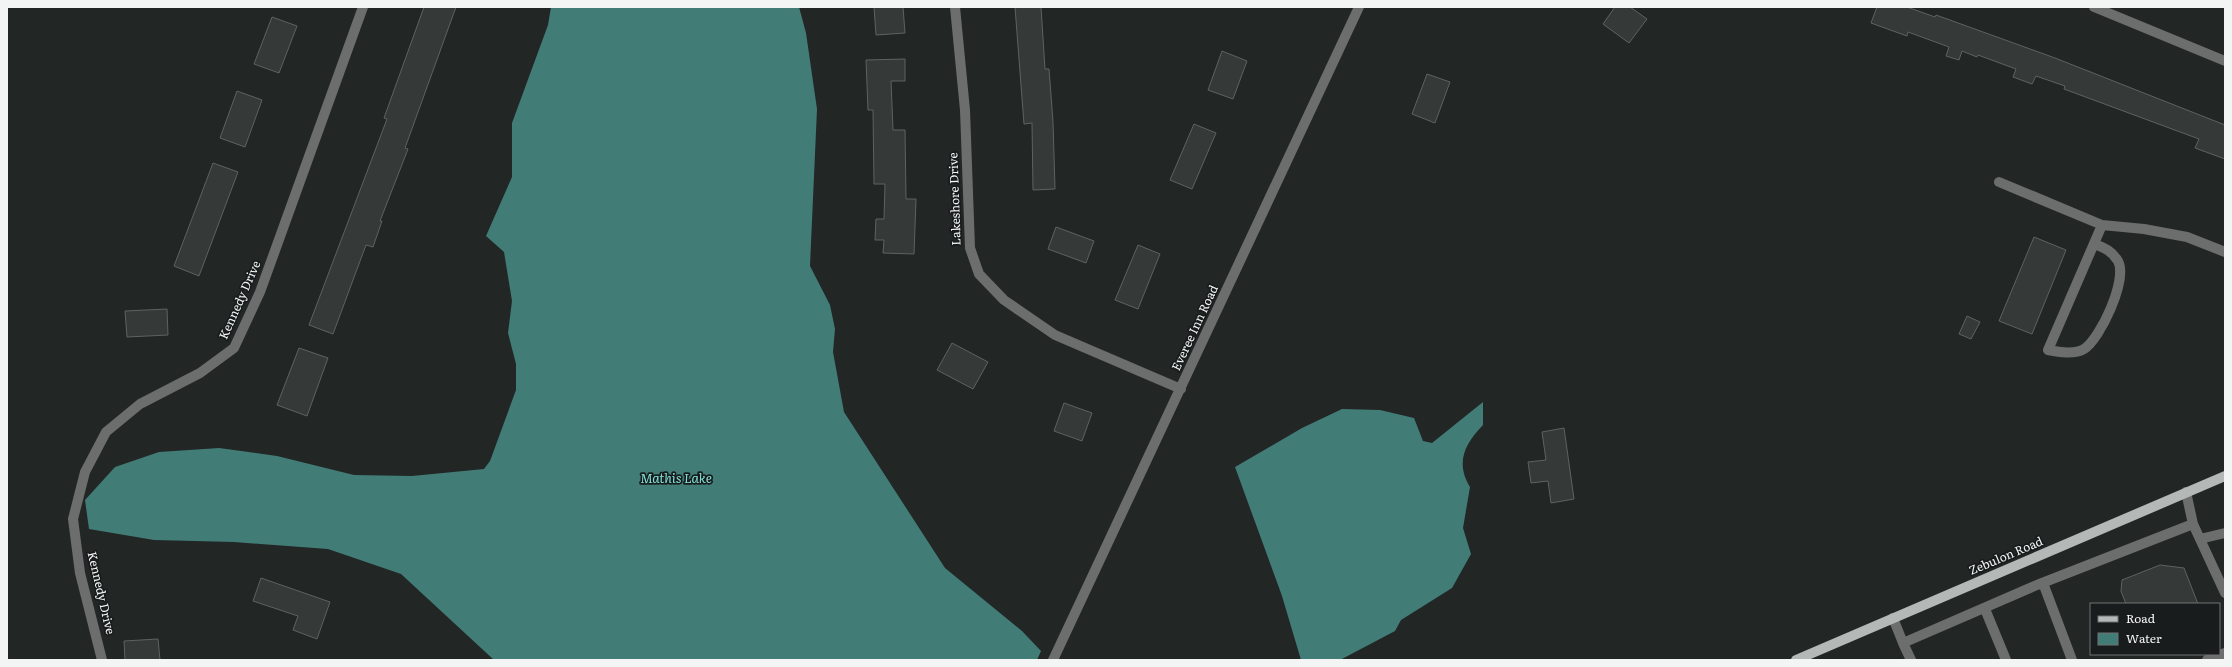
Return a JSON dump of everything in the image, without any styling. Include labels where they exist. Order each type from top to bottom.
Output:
[{"type":"main road","name":"Zebulon Road","points":[[1796,660],[2225,476]]},
{"type":"street","name":"Kennedy Drive","points":[[102,660],[80,573],[73,519],[85,472],[106,432],[140,404],[200,374],[234,348],[260,292],[363,7]]},
{"type":"street","name":"Lakeshore Drive","points":[[955,7],[965,110],[970,248],[979,274],[1004,300],[1055,335],[1181,389]]},
{"type":"street","name":"Everee Inn Road","points":[[1053,660],[1359,7]]},
{"type":"street","points":[[2094,7],[2225,61]]},
{"type":"street","points":[[1999,182],[2102,225],[2144,229],[2188,237],[2225,252]]},
{"type":"street","points":[[2094,244],[2109,249],[2119,263],[2120,286],[2097,336],[2084,349],[2072,352],[2048,350],[2102,225]]},
{"type":"street","points":[[2186,492],[2193,524],[2225,593]]},
{"type":"street","points":[[1904,643],[2043,583],[2193,524]]},
{"type":"street","points":[[2200,538],[2225,533]]},
{"type":"street","points":[[2043,583],[2072,660]]},
{"type":"street","points":[[1985,609],[2006,660]]},
{"type":"street","points":[[1893,618],[1911,660]]},
{"type":"street","points":[[2207,660],[2220,655]]},
{"type":"water","name":"Mathis Lake","points":[[551,7],[799,7],[806,33],[817,109],[810,266],[830,305],[835,329],[833,352],[844,412],[945,568],[1022,631],[1041,651],[1037,660],[494,660],[401,574],[328,549],[234,542],[154,540],[89,529],[85,500],[115,467],[159,452],[219,448],[277,456],[354,475],[412,476],[484,469],[490,461],[516,390],[516,364],[508,333],[512,301],[504,252],[486,236],[512,177],[512,123],[548,25]]},
{"type":"water","points":[[1483,402],[1483,425],[1467,446],[1463,461],[1463,469],[1470,487],[1463,528],[1471,554],[1452,588],[1401,620],[1395,631],[1340,660],[1301,660],[1282,596],[1235,467],[1302,428],[1342,409],[1380,410],[1414,418],[1423,441],[1432,443]]},
{"type":"building","points":[[424,7],[456,7],[405,148],[408,149],[380,221],[382,221],[373,247],[366,245],[333,334],[309,325],[387,119],[384,118]]},
{"type":"building","points":[[874,7],[903,7],[905,33],[876,35]]},
{"type":"building","points":[[1015,7],[1041,7],[1045,69],[1049,69],[1053,122],[1055,189],[1033,190],[1032,123],[1024,124]]},
{"type":"building","points":[[1615,7],[1630,7],[1647,19],[1629,43],[1603,24]]},
{"type":"building","points":[[1877,7],[1907,7],[1935,17],[1936,15],[2055,58],[2225,125],[2225,159],[2195,148],[2199,139],[2064,89],[2065,86],[2036,76],[2032,84],[2013,77],[2016,69],[1978,55],[1977,57],[1962,51],[1959,60],[1946,56],[1949,47],[1908,32],[1907,36],[1871,23]]},
{"type":"building","points":[[272,17],[297,26],[279,73],[254,64]]},
{"type":"building","points":[[1222,51],[1247,61],[1233,99],[1208,90]]},
{"type":"building","points":[[905,59],[905,81],[891,81],[893,130],[905,130],[906,199],[916,199],[914,254],[883,253],[884,240],[875,240],[876,219],[884,219],[885,184],[874,184],[873,110],[868,110],[866,60]]},
{"type":"building","points":[[1427,74],[1450,82],[1435,123],[1412,114]]},
{"type":"building","points":[[237,91],[262,100],[245,147],[220,138]]},
{"type":"building","points":[[1194,124],[1216,133],[1192,189],[1170,180]]},
{"type":"building","points":[[213,163],[238,172],[199,276],[174,266]]},
{"type":"building","points":[[1056,227],[1094,241],[1086,263],[1048,249]]},
{"type":"building","points":[[2034,237],[2066,250],[2032,334],[1999,321]]},
{"type":"building","points":[[1138,245],[1160,254],[1138,309],[1115,300]]},
{"type":"building","points":[[167,309],[168,335],[127,337],[125,311]]},
{"type":"building","points":[[1967,316],[1980,322],[1971,339],[1959,334]]},
{"type":"building","points":[[952,343],[988,362],[973,389],[937,370]]},
{"type":"building","points":[[299,348],[328,358],[307,416],[277,405]]},
{"type":"building","points":[[1064,403],[1092,413],[1082,441],[1054,431]]},
{"type":"building","points":[[1564,428],[1574,499],[1551,503],[1548,481],[1531,483],[1528,462],[1546,460],[1542,432]]},
{"type":"building","points":[[2160,565],[2184,568],[2198,603],[2126,603],[2121,591],[2122,580]]},
{"type":"building","points":[[261,578],[330,602],[317,639],[293,630],[298,616],[253,601]]},
{"type":"building","points":[[158,639],[160,660],[125,660],[124,641]]}]
